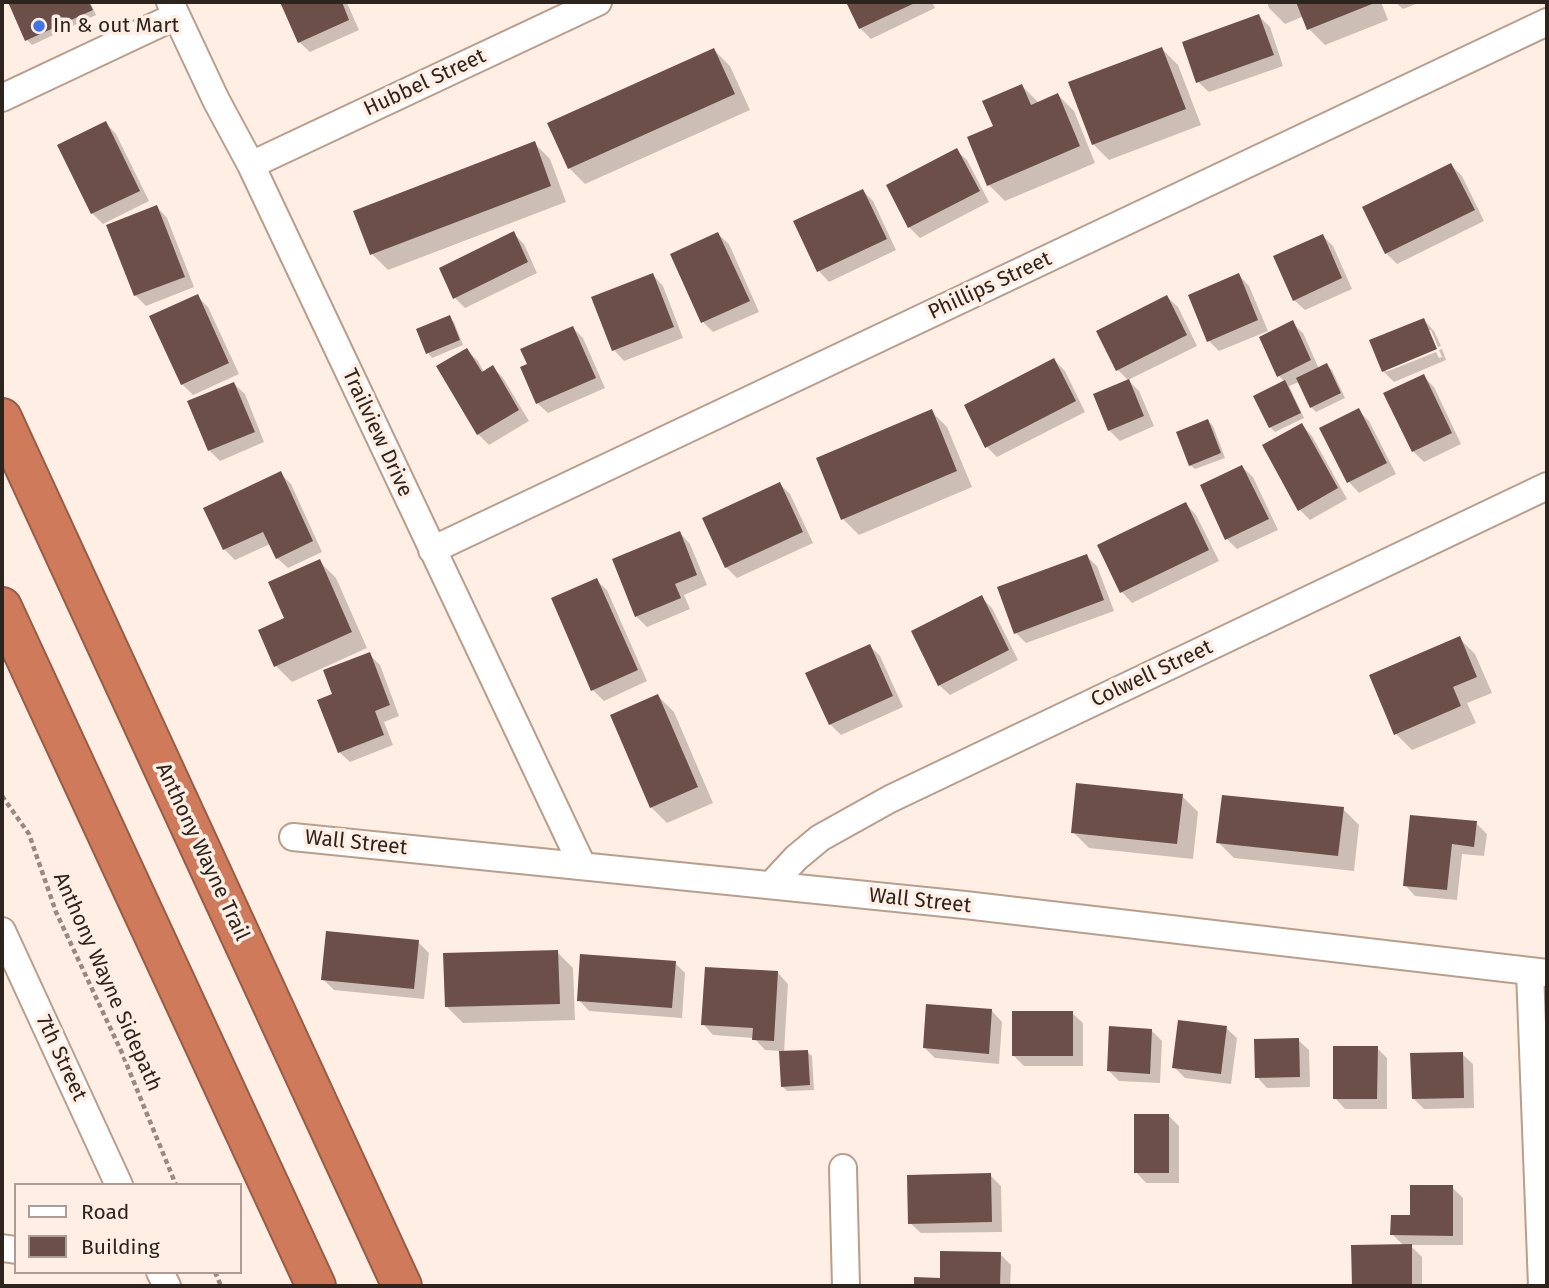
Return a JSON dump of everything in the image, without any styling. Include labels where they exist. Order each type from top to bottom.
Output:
[{"type":"highway","name":"Anthony Wayne Trail","points":[[2,418],[402,1286]]},
{"type":"highway","points":[[2,607],[316,1286]]},
{"type":"street","name":"Hubbel Street","points":[[251,165],[598,2]]},
{"type":"street","name":"Trailview Drive","points":[[173,9],[216,100],[251,165],[582,865]]},
{"type":"street","points":[[2,98],[173,9]]},
{"type":"street","name":"Phillips Street","points":[[432,550],[1547,22]]},
{"type":"street","name":"Colwell Street","points":[[771,885],[820,838],[890,799],[1547,486]]},
{"type":"street","name":"Wall Street","points":[[293,837],[965,905],[1539,972]]},
{"type":"street","name":"7th Street","points":[[2,931],[119,1183]]},
{"type":"street","points":[[1539,972],[1542,1286]]},
{"type":"street","points":[[843,1168],[846,1286]]},
{"type":"path","name":"Anthony Wayne Sidepath","points":[[2,796],[29,834],[56,912],[122,1053],[175,1183]]},
{"type":"building","name":"In & out Mart","points":[[8,2],[89,2],[93,10],[25,41]]},
{"type":"building","points":[[280,2],[342,2],[349,20],[298,43]]},
{"type":"building","points":[[846,2],[917,2],[859,29]]},
{"type":"building","points":[[1296,2],[1377,2],[1307,30]]},
{"type":"building","points":[[1259,14],[1274,55],[1196,83],[1182,42]]},
{"type":"building","points":[[1162,47],[1186,109],[1092,145],[1068,82]]},
{"type":"building","points":[[714,48],[735,94],[568,169],[547,123]]},
{"type":"building","points":[[1022,84],[1031,105],[1058,93],[1080,146],[987,186],[967,137],[993,126],[982,101]]},
{"type":"building","points":[[106,121],[140,191],[91,214],[57,145]]},
{"type":"building","points":[[535,141],[551,186],[370,255],[353,211]]},
{"type":"building","points":[[957,148],[980,191],[908,228],[886,185]]},
{"type":"building","points":[[1451,163],[1475,210],[1385,254],[1362,207]]},
{"type":"building","points":[[863,189],[887,239],[817,272],[793,221]]},
{"type":"building","points":[[157,205],[185,277],[134,296],[106,225]]},
{"type":"building","points":[[514,231],[528,262],[453,299],[439,268]]},
{"type":"building","points":[[718,232],[750,301],[701,323],[670,254]]},
{"type":"building","points":[[1323,234],[1342,278],[1293,301],[1273,256]]},
{"type":"building","points":[[653,273],[674,327],[612,351],[591,297]]},
{"type":"building","points":[[1239,273],[1258,320],[1207,342],[1188,295]]},
{"type":"building","points":[[198,294],[229,363],[181,385],[149,316]]},
{"type":"building","points":[[1167,295],[1187,335],[1116,371],[1096,331]]},
{"type":"building","points":[[450,315],[460,340],[426,354],[416,329]]},
{"type":"building","points":[[1424,318],[1437,349],[1382,372],[1369,340]]},
{"type":"building","points":[[1293,320],[1311,360],[1277,377],[1259,337]]},
{"type":"building","points":[[573,326],[596,378],[536,404],[520,367],[527,364],[520,349]]},
{"type":"building","points":[[467,348],[482,372],[493,365],[519,410],[477,435],[436,366]]},
{"type":"building","points":[[1054,358],[1076,401],[985,448],[964,405]]},
{"type":"building","points":[[1327,363],[1341,393],[1310,408],[1296,378]]},
{"type":"building","points":[[1424,374],[1452,433],[1412,452],[1383,393]]},
{"type":"building","points":[[1129,379],[1144,416],[1108,431],[1093,394]]},
{"type":"building","points":[[1285,380],[1301,413],[1269,428],[1253,396]]},
{"type":"building","points":[[234,382],[255,432],[208,451],[187,401]]},
{"type":"building","points":[[1359,408],[1387,463],[1347,483],[1319,428]]},
{"type":"building","points":[[932,409],[957,471],[841,520],[816,458]]},
{"type":"building","points":[[1208,419],[1221,453],[1189,466],[1176,432]]},
{"type":"building","points":[[1302,423],[1338,488],[1298,511],[1262,445]]},
{"type":"building","points":[[1242,465],[1269,519],[1225,540],[1200,485]]},
{"type":"building","points":[[281,471],[313,541],[276,559],[263,532],[223,550],[203,508]]},
{"type":"building","points":[[780,482],[803,532],[725,568],[702,518]]},
{"type":"building","points":[[1186,502],[1209,550],[1120,593],[1097,545]]},
{"type":"building","points":[[680,531],[697,575],[675,584],[681,598],[635,617],[612,559]]},
{"type":"building","points":[[1087,554],[1104,600],[1014,634],[997,587]]},
{"type":"building","points":[[320,559],[352,632],[274,667],[258,630],[284,618],[268,582]]},
{"type":"building","points":[[597,578],[638,670],[591,691],[551,598]]},
{"type":"building","points":[[982,595],[1009,650],[938,686],[911,631]]},
{"type":"building","points":[[1460,636],[1477,677],[1453,687],[1461,706],[1394,735],[1369,675]]},
{"type":"building","points":[[870,644],[893,696],[829,725],[805,673]]},
{"type":"building","points":[[370,652],[390,705],[375,711],[384,735],[338,753],[317,700],[332,694],[323,670]]},
{"type":"building","points":[[658,694],[698,787],[650,808],[610,715]]},
{"type":"building","points":[[1076,783],[1183,794],[1177,844],[1071,833]]},
{"type":"building","points":[[1222,795],[1344,807],[1338,856],[1216,843]]},
{"type":"building","points":[[1410,815],[1477,821],[1474,847],[1452,844],[1447,890],[1403,886]]},
{"type":"building","points":[[326,931],[419,940],[414,989],[321,980]]},
{"type":"building","points":[[558,950],[560,1004],[445,1007],[443,953]]},
{"type":"building","points":[[580,954],[676,961],[672,1008],[577,1001]]},
{"type":"building","points":[[705,967],[778,971],[774,1041],[752,1040],[753,1028],[701,1025]]},
{"type":"building","points":[[926,1004],[992,1009],[989,1054],[923,1048]]},
{"type":"building","points":[[1012,1011],[1073,1011],[1073,1056],[1012,1056]]},
{"type":"building","points":[[1178,1020],[1227,1026],[1221,1074],[1172,1068]]},
{"type":"building","points":[[1109,1026],[1152,1029],[1150,1074],[1107,1071]]},
{"type":"building","points":[[1299,1038],[1300,1077],[1255,1078],[1254,1039]]},
{"type":"building","points":[[1333,1046],[1378,1046],[1377,1099],[1333,1099]]},
{"type":"building","points":[[808,1050],[810,1085],[781,1087],[779,1051]]},
{"type":"building","points":[[1463,1052],[1464,1098],[1412,1099],[1410,1053]]},
{"type":"building","points":[[1134,1114],[1169,1114],[1169,1173],[1134,1173]]},
{"type":"building","points":[[991,1173],[992,1222],[908,1224],[907,1175]]},
{"type":"building","points":[[1410,1185],[1453,1185],[1453,1236],[1390,1235],[1391,1215],[1410,1215]]},
{"type":"building","points":[[1412,1244],[1412,1286],[1352,1286],[1351,1245]]},
{"type":"building","points":[[940,1251],[1001,1252],[1000,1286],[914,1286],[914,1277],[940,1278]]},
{"type":"place","name":"In & out Mart","points":[[39,26]]}]
